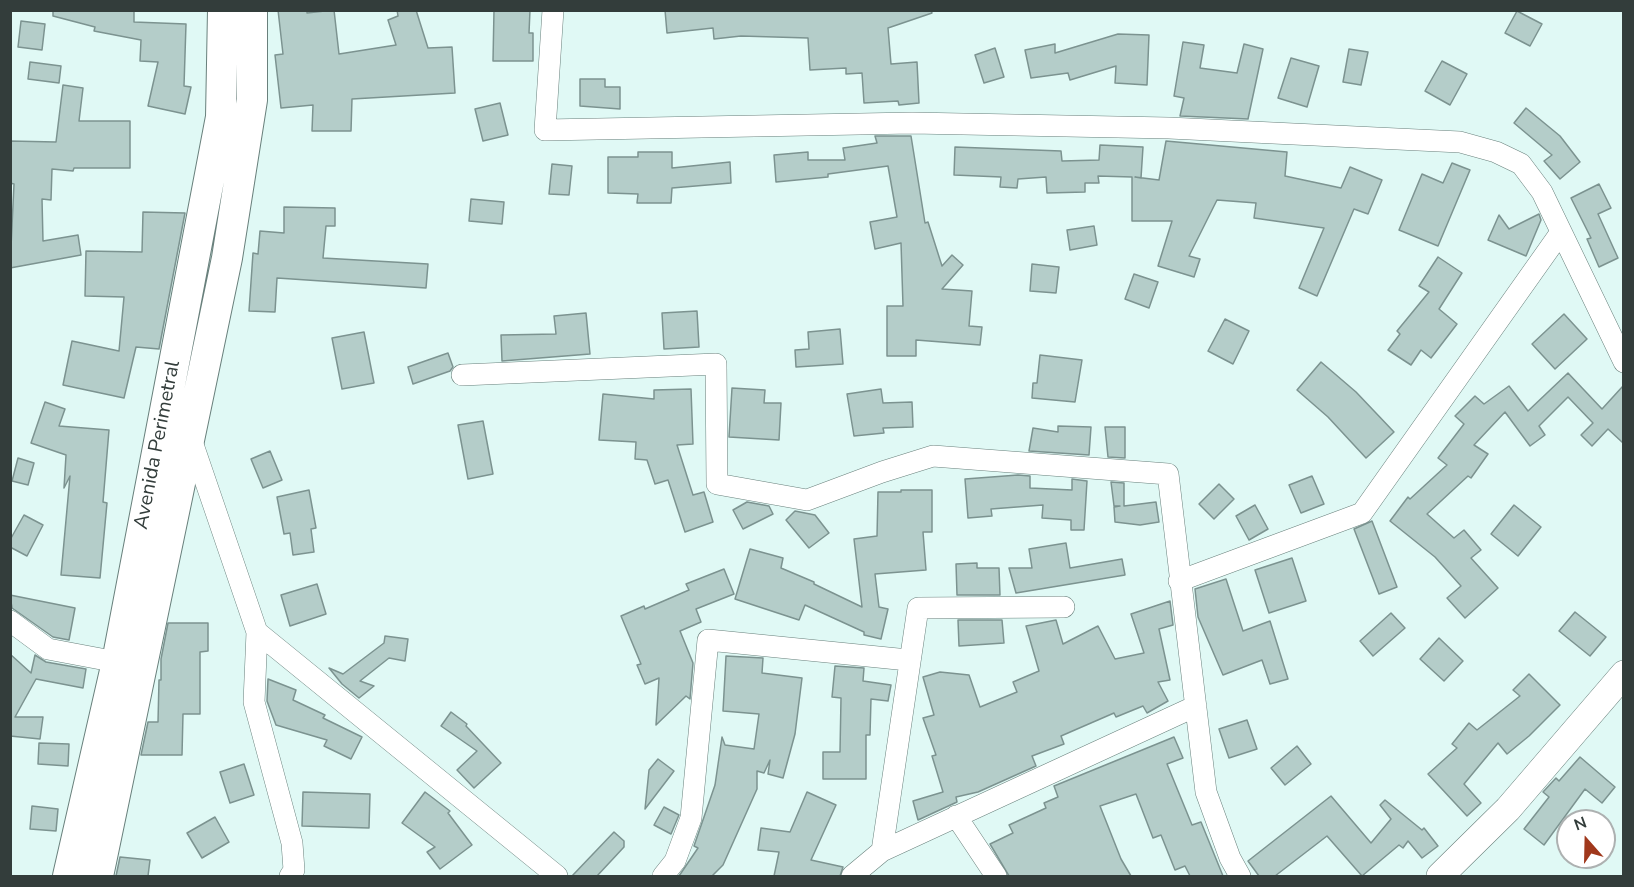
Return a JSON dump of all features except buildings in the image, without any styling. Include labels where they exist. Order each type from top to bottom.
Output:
[{"type":"main road","name":"Avenida Perimetral","points":[[68,876],[117,662],[221,117],[223,10]]},
{"type":"main road","name":"Avenida Perimetral","points":[[98,876],[227,258],[252,100],[252,10]]},
{"type":"street","points":[[553,10],[545,130],[912,123],[1169,128],[1460,142],[1496,152],[1521,164],[1542,192],[1623,362]]},
{"type":"street","points":[[1179,581],[1362,513],[1561,232]]},
{"type":"street","points":[[462,375],[716,364],[717,484],[807,500],[933,456],[1168,474],[1206,792],[1230,858],[1240,876]]},
{"type":"street","points":[[162,426],[190,436],[257,632],[254,702],[292,843],[294,870],[290,876]]},
{"type":"street","points":[[882,851],[908,660],[918,608],[1064,607]]},
{"type":"street","points":[[10,621],[48,649],[117,662]]},
{"type":"street","points":[[257,632],[557,876]]},
{"type":"street","points":[[663,876],[675,861],[691,818],[708,640],[908,660]]},
{"type":"street","points":[[1440,876],[1508,809],[1623,674]]},
{"type":"street","points":[[852,876],[882,851],[1196,706]]},
{"type":"street","points":[[956,816],[996,876]]}]
